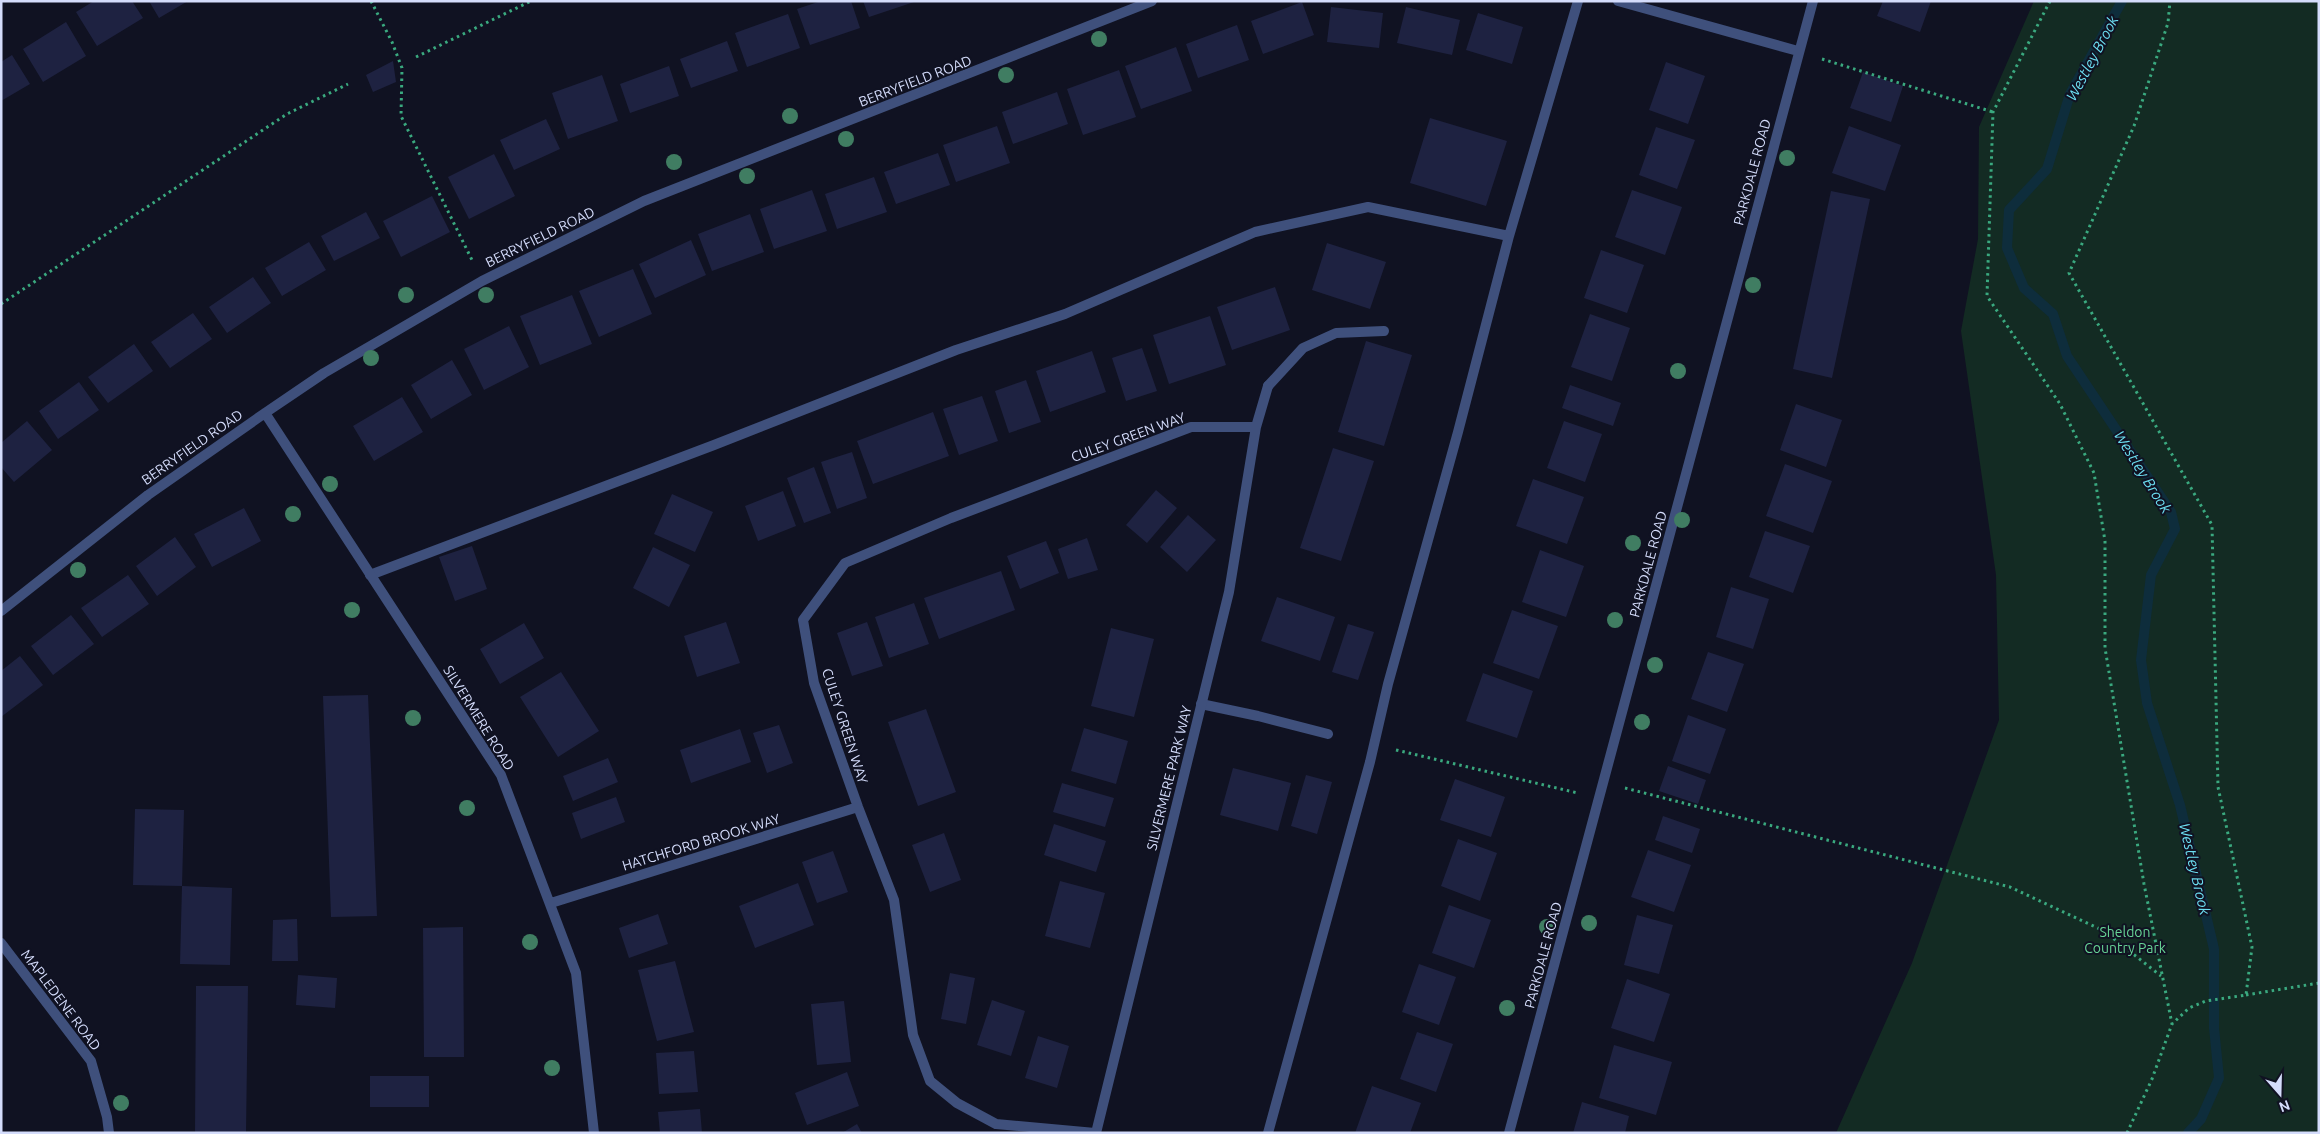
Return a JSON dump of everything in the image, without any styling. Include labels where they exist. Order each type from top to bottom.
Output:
[{"type":"street","name":"BERRYFIELD ROAD","points":[[1,612],[148,495],[265,413],[324,373],[482,281],[644,201],[1152,1]]},
{"type":"street","points":[[1268,1133],[1510,236],[1578,1]]},
{"type":"street","points":[[1618,1],[1798,52]]},
{"type":"street","name":"PARKDALE ROAD","points":[[1509,1133],[1813,1]]},
{"type":"street","points":[[370,575],[714,445],[956,350],[1065,314],[1255,232],[1368,207],[1510,236]]},
{"type":"street","points":[[1256,427],[1268,386],[1303,348],[1336,333],[1384,332]]},
{"type":"street","name":"SILVERMERE ROAD","points":[[265,413],[501,775],[551,903],[576,974],[594,1133]]},
{"type":"street","name":"CULEY GREEN WAY","points":[[1096,1133],[996,1124],[957,1103],[930,1081],[913,1035],[894,900],[858,808],[814,683],[803,620],[844,563],[951,518],[1191,427],[1256,427]]},
{"type":"street","name":"SILVERMERE PARK WAY","points":[[1096,1133],[1229,592],[1256,427]]},
{"type":"street","points":[[1201,704],[1328,734]]},
{"type":"street","name":"HATCHFORD BROOK WAY","points":[[551,903],[858,808]]},
{"type":"street","name":"MAPLEDENE ROAD","points":[[1,943],[90,1061],[107,1117],[109,1133]]},
{"type":"path","points":[[371,1],[392,42],[402,68],[401,116],[482,281]]},
{"type":"path","points":[[416,57],[531,1]]},
{"type":"path","points":[[2050,1],[1994,112],[1987,296],[2060,404],[2094,473],[2105,541],[2105,648],[2172,1024]]},
{"type":"path","points":[[2170,1],[2168,23],[2134,126],[2070,272],[2212,525],[2218,787],[2252,947],[2246,995]]},
{"type":"path","points":[[1798,52],[1994,112]]},
{"type":"path","points":[[1,304],[287,114],[348,84]]},
{"type":"path","points":[[1374,744],[1600,798]]},
{"type":"path","points":[[1604,782],[2010,887],[2104,931],[2162,976]]},
{"type":"path","points":[[2126,1133],[2152,1079],[2172,1024],[2189,1008],[2206,1001],[2230,996],[2319,984]]},
{"type":"green space","name":"Sheldon Country Park","points":[[2034,1],[2319,1],[2319,1133],[1836,1133],[1912,963],[1999,720],[1996,575],[1961,331],[1978,239],[1979,127]]},
{"type":"building","points":[[94,1],[132,1],[143,18],[97,46],[76,12]]},
{"type":"building","points":[[149,1],[188,1],[159,18]]},
{"type":"building","points":[[821,1],[851,1],[860,28],[810,45],[797,9]]},
{"type":"building","points":[[863,1],[914,1],[914,2],[869,17]]},
{"type":"building","points":[[1883,1],[1931,1],[1920,32],[1877,16]]},
{"type":"building","points":[[1302,2],[1314,35],[1263,54],[1251,21]]},
{"type":"building","points":[[1331,7],[1383,13],[1379,48],[1327,42]]},
{"type":"building","points":[[1406,7],[1460,20],[1452,55],[1397,43]]},
{"type":"building","points":[[1478,13],[1523,27],[1512,64],[1466,50]]},
{"type":"building","points":[[788,14],[800,48],[747,67],[735,33]]},
{"type":"building","points":[[66,22],[86,56],[43,82],[23,49]]},
{"type":"building","points":[[1237,25],[1249,60],[1198,78],[1186,44]]},
{"type":"building","points":[[727,41],[738,71],[691,88],[680,59]]},
{"type":"building","points":[[1176,47],[1192,91],[1141,109],[1125,66]]},
{"type":"building","points":[[12,55],[30,84],[1,101],[1,62]]},
{"type":"building","points":[[393,61],[396,82],[373,92],[366,75]]},
{"type":"building","points":[[1666,62],[1705,76],[1688,124],[1649,110]]},
{"type":"building","points":[[669,66],[679,96],[630,113],[620,84]]},
{"type":"building","points":[[1119,70],[1136,117],[1083,135],[1067,89]]},
{"type":"building","points":[[1863,72],[1903,86],[1891,122],[1850,108]]},
{"type":"building","points":[[602,75],[618,121],[568,139],[552,93]]},
{"type":"building","points":[[1057,92],[1068,124],[1013,144],[1002,112]]},
{"type":"building","points":[[1430,118],[1507,141],[1486,206],[1410,183]]},
{"type":"building","points":[[546,119],[560,149],[514,170],[500,140]]},
{"type":"building","points":[[997,126],[1010,163],[956,182],[943,145]]},
{"type":"building","points":[[1849,126],[1901,145],[1885,191],[1832,173]]},
{"type":"building","points":[[1656,127],[1695,140],[1677,189],[1639,175]]},
{"type":"building","points":[[938,153],[950,185],[896,204],[884,172]]},
{"type":"building","points":[[494,154],[515,196],[469,219],[448,177]]},
{"type":"building","points":[[874,177],[887,212],[837,229],[825,194]]},
{"type":"building","points":[[812,190],[827,231],[774,249],[760,209]]},
{"type":"building","points":[[1632,190],[1682,207],[1665,255],[1615,237]]},
{"type":"building","points":[[1831,191],[1870,199],[1832,378],[1793,369]]},
{"type":"building","points":[[432,196],[450,232],[401,257],[383,221]]},
{"type":"building","points":[[366,212],[380,238],[334,261],[321,236]]},
{"type":"building","points":[[750,214],[764,252],[712,271],[698,234]]},
{"type":"building","points":[[691,240],[706,275],[655,298],[639,264]]},
{"type":"building","points":[[309,242],[326,270],[282,296],[265,268]]},
{"type":"building","points":[[1327,243],[1386,262],[1370,309],[1312,290]]},
{"type":"building","points":[[1601,250],[1644,265],[1627,313],[1584,298]]},
{"type":"building","points":[[633,269],[652,314],[599,337],[579,291]]},
{"type":"building","points":[[253,277],[271,303],[227,333],[209,307]]},
{"type":"building","points":[[1275,287],[1290,330],[1232,350],[1217,307]]},
{"type":"building","points":[[572,295],[592,344],[540,365],[520,316]]},
{"type":"building","points":[[193,313],[212,339],[170,368],[151,342]]},
{"type":"building","points":[[1590,314],[1630,328],[1612,381],[1571,367]]},
{"type":"building","points":[[1210,316],[1226,365],[1169,384],[1153,335]]},
{"type":"building","points":[[509,326],[529,367],[484,390],[464,349]]},
{"type":"building","points":[[1366,341],[1412,355],[1384,446],[1338,432]]},
{"type":"building","points":[[134,344],[153,371],[108,403],[88,377]]},
{"type":"building","points":[[1142,348],[1157,391],[1126,401],[1112,358]]},
{"type":"building","points":[[1092,351],[1106,392],[1050,412],[1036,371]]},
{"type":"building","points":[[452,360],[472,395],[431,419],[411,385]]},
{"type":"building","points":[[1026,380],[1041,422],[1009,433],[995,391]]},
{"type":"building","points":[[79,382],[99,410],[58,439],[39,411]]},
{"type":"building","points":[[1570,385],[1621,403],[1613,426],[1562,408]]},
{"type":"building","points":[[982,396],[998,441],[959,455],[943,409]]},
{"type":"building","points":[[402,397],[423,432],[374,461],[353,426]]},
{"type":"building","points":[[1796,404],[1842,420],[1826,467],[1780,450]]},
{"type":"building","points":[[933,412],[949,456],[873,484],[857,441]]},
{"type":"building","points":[[27,421],[52,450],[14,482],[1,467],[1,443]]},
{"type":"building","points":[[1564,421],[1602,434],[1585,482],[1547,468]]},
{"type":"building","points":[[1333,448],[1374,461],[1341,561],[1300,548]]},
{"type":"building","points":[[852,452],[867,498],[837,509],[821,462]]},
{"type":"building","points":[[1785,464],[1832,481],[1813,533],[1766,516]]},
{"type":"building","points":[[814,467],[831,513],[804,523],[787,478]]},
{"type":"building","points":[[1533,479],[1584,497],[1567,544],[1516,526]]},
{"type":"building","points":[[1156,490],[1177,508],[1147,543],[1126,525]]},
{"type":"building","points":[[783,491],[796,526],[758,541],[745,506]]},
{"type":"building","points":[[672,494],[713,512],[695,552],[654,534]]},
{"type":"building","points":[[244,508],[261,541],[212,567],[194,534]]},
{"type":"building","points":[[1188,515],[1216,540],[1187,572],[1160,547]]},
{"type":"building","points":[[1765,531],[1810,546],[1793,593],[1749,577]]},
{"type":"building","points":[[175,537],[196,567],[157,596],[136,566]]},
{"type":"building","points":[[1087,538],[1098,570],[1068,579],[1058,549]]},
{"type":"building","points":[[1046,541],[1059,573],[1020,589],[1007,556]]},
{"type":"building","points":[[472,546],[487,589],[455,601],[439,557]]},
{"type":"building","points":[[653,547],[690,565],[669,607],[633,588]]},
{"type":"building","points":[[1540,550],[1584,566],[1566,617],[1522,602]]},
{"type":"building","points":[[1001,571],[1015,610],[939,639],[924,598]]},
{"type":"building","points":[[128,575],[149,604],[102,637],[81,608]]},
{"type":"building","points":[[1731,587],[1769,599],[1753,649],[1716,637]]},
{"type":"building","points":[[1277,597],[1335,617],[1320,661],[1261,641]]},
{"type":"building","points":[[914,603],[929,644],[889,658],[875,617]]},
{"type":"building","points":[[1512,610],[1558,626],[1539,679],[1493,663]]},
{"type":"building","points":[[71,615],[94,644],[53,675],[31,646]]},
{"type":"building","points":[[726,622],[740,663],[697,677],[684,636]]},
{"type":"building","points":[[867,622],[883,666],[852,676],[837,633]]},
{"type":"building","points":[[524,623],[544,658],[500,684],[480,649]]},
{"type":"building","points":[[1348,624],[1374,632],[1358,680],[1332,672]]},
{"type":"building","points":[[1111,628],[1154,639],[1134,717],[1091,706]]},
{"type":"building","points":[[1708,652],[1744,664],[1727,712],[1691,699]]},
{"type":"building","points":[[20,656],[43,685],[1,717],[1,671]]},
{"type":"building","points":[[561,672],[599,731],[558,757],[520,697]]},
{"type":"building","points":[[1483,673],[1533,691],[1517,738],[1466,721]]},
{"type":"building","points":[[368,695],[377,916],[331,917],[323,696]]},
{"type":"building","points":[[926,709],[956,792],[918,806],[888,722]]},
{"type":"building","points":[[1688,715],[1726,729],[1710,774],[1672,761]]},
{"type":"building","points":[[779,725],[793,763],[767,773],[753,733]]},
{"type":"building","points":[[1084,728],[1128,741],[1116,784],[1071,771]]},
{"type":"building","points":[[740,729],[751,762],[691,783],[680,750]]},
{"type":"building","points":[[608,758],[618,782],[573,801],[563,776]]},
{"type":"building","points":[[1668,766],[1706,780],[1698,804],[1659,791]]},
{"type":"building","points":[[1233,768],[1291,783],[1278,831],[1220,815]]},
{"type":"building","points":[[1306,775],[1332,782],[1317,834],[1291,826]]},
{"type":"building","points":[[1455,779],[1505,797],[1491,837],[1440,820]]},
{"type":"building","points":[[1062,783],[1114,798],[1105,827],[1053,812]]},
{"type":"building","points":[[616,797],[625,822],[581,839],[572,813]]},
{"type":"building","points":[[135,809],[184,810],[182,886],[133,885]]},
{"type":"building","points":[[1663,816],[1700,829],[1692,853],[1655,840]]},
{"type":"building","points":[[1054,824],[1106,841],[1096,872],[1044,855]]},
{"type":"building","points":[[944,833],[961,880],[930,892],[912,845]]},
{"type":"building","points":[[1458,839],[1497,853],[1480,901],[1441,886]]},
{"type":"building","points":[[1648,850],[1691,865],[1674,912],[1631,897]]},
{"type":"building","points":[[833,851],[848,892],[817,903],[802,862]]},
{"type":"building","points":[[1060,881],[1105,893],[1090,948],[1045,936]]},
{"type":"building","points":[[798,883],[814,925],[755,948],[739,906]]},
{"type":"building","points":[[182,886],[232,888],[230,965],[180,964]]},
{"type":"building","points":[[1449,905],[1491,920],[1474,968],[1432,953]]},
{"type":"building","points":[[658,914],[668,944],[629,958],[619,928]]},
{"type":"building","points":[[1637,915],[1673,925],[1659,974],[1624,965]]},
{"type":"building","points":[[297,919],[298,961],[272,961],[273,920]]},
{"type":"building","points":[[463,927],[464,1057],[424,1057],[423,928]]},
{"type":"building","points":[[675,961],[694,1032],[657,1041],[638,970]]},
{"type":"building","points":[[1419,964],[1456,977],[1439,1025],[1402,1012]]},
{"type":"building","points":[[950,973],[975,978],[966,1024],[941,1019]]},
{"type":"building","points":[[298,975],[337,978],[335,1008],[296,1005]]},
{"type":"building","points":[[1627,979],[1670,994],[1654,1042],[1611,1028]]},
{"type":"building","points":[[196,986],[248,986],[246,1133],[195,1133]]},
{"type":"building","points":[[992,1000],[1025,1011],[1011,1056],[977,1045]]},
{"type":"building","points":[[844,1001],[851,1062],[817,1065],[811,1004]]},
{"type":"building","points":[[1417,1032],[1453,1044],[1436,1092],[1400,1079]]},
{"type":"building","points":[[1038,1036],[1069,1046],[1057,1088],[1025,1078]]},
{"type":"building","points":[[1614,1045],[1672,1062],[1656,1115],[1599,1098]]},
{"type":"building","points":[[694,1051],[698,1092],[659,1094],[656,1053]]},
{"type":"building","points":[[847,1072],[859,1106],[807,1125],[795,1093]]},
{"type":"building","points":[[370,1076],[429,1076],[429,1107],[370,1107]]},
{"type":"building","points":[[1372,1086],[1421,1103],[1410,1133],[1355,1133]]},
{"type":"building","points":[[1582,1102],[1629,1116],[1625,1133],[1573,1133]]},
{"type":"building","points":[[700,1109],[702,1133],[660,1133],[658,1112]]},
{"type":"building","points":[[857,1124],[862,1133],[842,1133]]},
{"type":"waterway","name":"Westley Brook","points":[[2122,1],[2070,94],[2047,169],[2009,210],[2007,248],[2024,288],[2053,314],[2067,356],[2171,512],[2175,529],[2151,575],[2141,660],[2147,703],[2180,805],[2214,949],[2214,1028],[2219,1078],[2201,1119],[2188,1133]]}]
